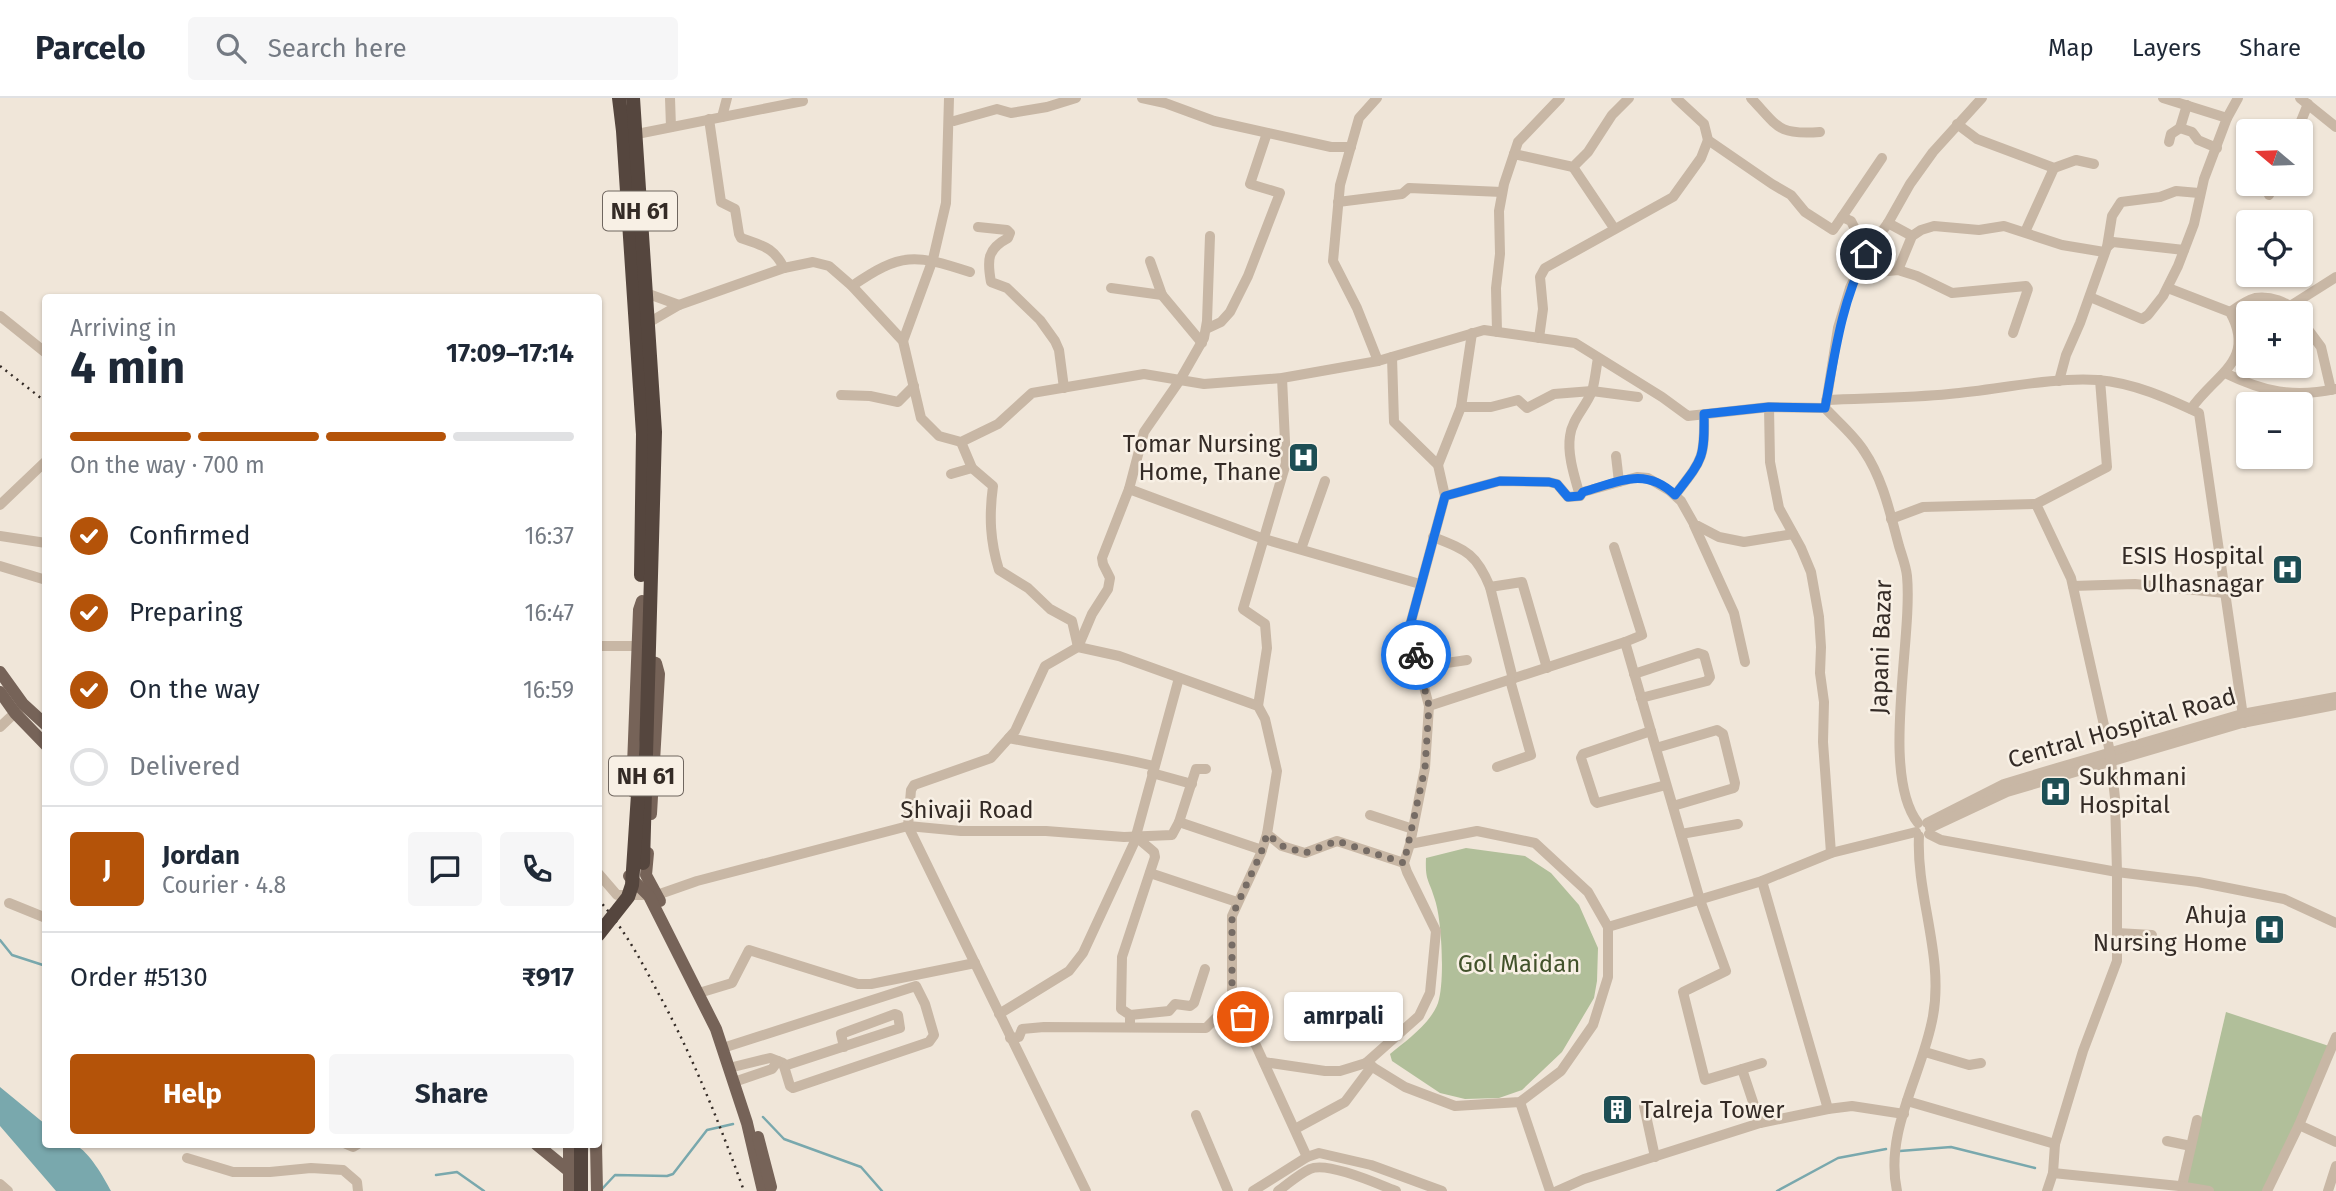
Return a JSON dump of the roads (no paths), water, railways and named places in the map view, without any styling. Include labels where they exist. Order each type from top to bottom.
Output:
[{"type":"highway","name":"NH 61","points":[[619,98],[630,135]]},
{"type":"highway","name":"NH 61","points":[[602,930],[628,897],[632,885],[649,661],[642,323],[630,135],[633,98]]},
{"type":"highway","name":"NH 61","points":[[602,937],[631,906],[638,891],[643,863],[645,689],[640,646],[646,516]]},
{"type":"highway","points":[[569,1148],[580,1191]]},
{"type":"highway","points":[[588,1148],[589,1191]]},
{"type":"main road","points":[[640,646],[628,872],[634,882],[653,896]]},
{"type":"main road","points":[[649,661],[656,663],[659,674],[646,875],[653,896],[729,1046],[737,1081],[772,1191]]},
{"type":"main road","points":[[0,672],[19,708],[42,740]]},
{"type":"main road","points":[[0,692],[42,722]]},
{"type":"main road","points":[[702,992],[733,1067]]},
{"type":"main road","points":[[752,1129],[764,1191]]},
{"type":"main road","points":[[541,1148],[569,1171]]},
{"type":"main road","points":[[569,1148],[569,1191]]},
{"type":"main road","points":[[596,1148],[597,1191]]},
{"type":"street","points":[[670,98],[671,127]]},
{"type":"street","points":[[722,117],[727,98]]},
{"type":"street","points":[[903,341],[933,260],[947,192],[949,98]]},
{"type":"street","points":[[954,121],[997,109],[1011,113],[1047,107],[1076,98]]},
{"type":"street","points":[[1142,98],[1165,103],[1214,121],[1331,147],[1351,147]]},
{"type":"street","points":[[1377,98],[1359,118],[1340,185],[1333,261],[1357,307],[1378,361]]},
{"type":"street","points":[[1497,332],[1496,288],[1502,192],[1518,142],[1560,98]]},
{"type":"street","points":[[1573,167],[1588,152],[1612,114],[1629,98]]},
{"type":"street","points":[[1539,338],[1543,309],[1541,272],[1564,256],[1673,197],[1701,158],[1708,140],[1704,124],[1676,98]]},
{"type":"street","points":[[1751,98],[1779,128],[1788,133],[1821,132]]},
{"type":"street","points":[[1826,404],[1838,328],[1860,266],[1872,243],[1888,223],[1910,184],[1933,152],[1982,98]]},
{"type":"street","points":[[2163,98],[2227,118]]},
{"type":"street","points":[[2090,297],[2141,319],[2148,315],[2168,288],[2184,250],[2194,224],[2199,193],[2227,118],[2238,98]]},
{"type":"street","points":[[630,135],[803,101]]},
{"type":"street","points":[[2300,119],[2304,101],[2336,127]]},
{"type":"street","points":[[2169,142],[2171,134],[2180,128],[2187,105]]},
{"type":"street","points":[[709,119],[721,202],[735,209],[741,238],[769,248],[784,268]]},
{"type":"street","points":[[1957,124],[1977,139],[2054,168],[2076,160],[2094,164]]},
{"type":"street","points":[[2180,128],[2192,132],[2199,140],[2217,148]]},
{"type":"street","points":[[1206,329],[1221,322],[1230,312],[1248,276],[1279,193],[1250,184],[1267,133]]},
{"type":"street","points":[[1708,140],[1791,195],[1805,212],[1833,230],[1882,158]]},
{"type":"street","points":[[1514,154],[1573,167],[1614,228]]},
{"type":"street","points":[[2025,232],[2054,168]]},
{"type":"street","points":[[1338,202],[1402,194],[1409,188],[1502,192]]},
{"type":"street","points":[[2059,381],[2066,355],[2090,297],[2105,250],[2112,216],[2121,202],[2160,197],[2176,191],[2199,193]]},
{"type":"street","points":[[1842,217],[1851,221],[1857,233],[1872,243]]},
{"type":"street","points":[[1888,223],[1912,236]]},
{"type":"street","points":[[1898,270],[1912,236],[1934,226],[1979,230],[2004,226],[2062,245],[2105,250]]},
{"type":"street","points":[[978,227],[1007,230],[1010,233],[1009,238],[996,244],[991,253],[988,265],[991,282],[1007,288],[1040,320],[1055,341],[1059,350],[1064,388]]},
{"type":"street","points":[[1086,1191],[908,826],[912,790],[914,785],[991,758],[1015,731],[1045,666],[1078,648],[1092,614],[1108,589],[1110,578],[1102,558],[1129,489],[1144,432],[1181,380],[1202,343],[1206,329],[1210,236]]},
{"type":"street","points":[[2105,250],[2113,242],[2184,250]]},
{"type":"street","points":[[852,286],[892,261],[907,258],[933,260],[970,272]]},
{"type":"street","points":[[1150,261],[1161,295],[1202,343]]},
{"type":"street","points":[[642,323],[679,305],[784,268],[805,262],[821,263],[835,270],[852,286],[903,341],[921,418],[939,436],[961,442],[998,424],[1032,393],[1144,374],[1204,384],[1282,378],[1378,361],[1485,330],[1574,343],[1688,416],[1769,407],[1947,395],[2059,381],[2100,380],[2158,393],[2199,413],[2243,718]]},
{"type":"street","points":[[1860,266],[1879,272],[1898,270],[1952,293],[2026,286],[2028,289],[2014,333]]},
{"type":"street","points":[[2305,301],[2336,277]]},
{"type":"street","points":[[1111,288],[1161,295]]},
{"type":"street","points":[[2168,288],[2230,312],[2236,321]]},
{"type":"street","points":[[640,293],[679,305]]},
{"type":"street","points":[[2248,301],[2253,298],[2277,301]]},
{"type":"street","points":[[2230,312],[2236,308]]},
{"type":"street","points":[[0,316],[42,350]]},
{"type":"street","points":[[1438,465],[1461,407],[1472,333]]},
{"type":"street","points":[[2225,373],[2249,385],[2283,393],[2315,393],[2334,389],[2321,347],[2313,336]]},
{"type":"street","points":[[2191,409],[2203,392],[2225,373],[2236,356]]},
{"type":"street","points":[[1295,1129],[1345,1102],[1369,1065],[1419,1016],[1430,993],[1436,930],[1404,863],[1425,768],[1429,706],[1409,629],[1445,496],[1438,465],[1394,422],[1392,357]]},
{"type":"street","points":[[1580,496],[1569,449],[1570,436],[1573,422],[1581,414],[1592,391],[1598,358]]},
{"type":"street","points":[[1282,378],[1286,463],[1243,609],[1265,624],[1268,648],[1258,706],[1265,719],[1276,771],[1267,834],[1237,902],[1232,924],[1232,1002],[1243,1017],[1307,1157]]},
{"type":"street","points":[[1891,519],[1923,508],[2036,504],[2107,467],[2100,380]]},
{"type":"street","points":[[841,395],[870,396],[898,402],[914,386]]},
{"type":"street","points":[[1461,407],[1491,407],[1518,400],[1527,408],[1554,394],[1592,391],[1638,397]]},
{"type":"street","name":"Japani Bazar","points":[[1826,404],[1863,449],[1878,475],[1907,575],[1899,731],[1901,764],[1909,806],[1923,829],[1918,857],[1934,972],[1934,1013],[1925,1052],[1895,1142],[1894,1176],[1897,1191]]},
{"type":"street","points":[[1769,407],[1770,462],[1779,508],[1811,572],[1819,617],[1820,673],[1825,702],[1823,742],[1831,852]]},
{"type":"street","points":[[1675,495],[1703,455],[1704,414]]},
{"type":"street","points":[[961,442],[972,468],[993,486],[990,514],[992,548],[999,570],[1028,588],[1050,609],[1072,621],[1078,648]]},
{"type":"street","points":[[1616,456],[1619,482]]},
{"type":"street","points":[[0,505],[42,465]]},
{"type":"street","points":[[951,474],[972,468]]},
{"type":"street","points":[[1445,496],[1500,481],[1549,482],[1557,484],[1568,497],[1580,496],[1583,492],[1637,477],[1648,478],[1675,495],[1694,524],[1734,613],[1745,662]]},
{"type":"street","points":[[1301,550],[1325,481]]},
{"type":"street","points":[[1129,489],[1264,539],[1420,584]]},
{"type":"street","points":[[2036,504],[2073,586],[2110,757],[2115,798],[2117,872],[2117,961],[2083,1051],[2055,1144],[2053,1173],[2047,1191]]},
{"type":"street","points":[[1694,524],[1718,537],[1736,542],[1759,541],[1793,534]]},
{"type":"street","points":[[0,536],[42,542]]},
{"type":"street","points":[[1433,537],[1476,558],[1490,587],[1531,755],[1497,767]]},
{"type":"street","points":[[1429,706],[1642,635],[1614,547]]},
{"type":"street","points":[[0,566],[42,579]]},
{"type":"street","points":[[1490,587],[1522,582],[1546,668]]},
{"type":"street","points":[[2073,586],[2135,584],[2225,593]]},
{"type":"street","points":[[1625,642],[1700,900],[1726,971],[1683,992],[1705,1080],[1762,1063]]},
{"type":"street","points":[[602,646],[640,646]]},
{"type":"street","points":[[1078,648],[1119,656],[1258,706]]},
{"type":"street","points":[[1634,674],[1698,653],[1704,655],[1710,677],[1707,681],[1641,698]]},
{"type":"street","points":[[1419,667],[1467,660]]},
{"type":"street","points":[[999,1014],[1069,971],[1083,953],[1112,894],[1135,836],[1179,678]]},
{"type":"street","name":"Central Hospital Road","points":[[1608,927],[1762,881],[1831,852],[1923,829],[2004,784],[2110,757],[2243,718],[2336,697]]},
{"type":"street","name":"Central Hospital Road","points":[[2243,718],[2336,705]]},
{"type":"street","points":[[0,727],[19,708]]},
{"type":"street","points":[[1656,748],[1717,730],[1723,734],[1734,788],[1673,806]]},
{"type":"street","points":[[1651,731],[1583,754],[1581,758],[1597,803],[1667,785]]},
{"type":"street","points":[[1009,738],[1073,751],[1097,752],[1192,784]]},
{"type":"street","points":[[1206,769],[1196,769],[1179,822],[1262,850]]},
{"type":"street","points":[[1370,815],[1413,829]]},
{"type":"street","name":"Shivaji Road","points":[[653,896],[697,881],[908,826],[961,831],[1046,831],[1135,836],[1172,835],[1179,822]]},
{"type":"street","points":[[1681,834],[1738,824]]},
{"type":"street","points":[[1923,829],[1941,840],[2117,872],[2198,882],[2284,899],[2336,923]]},
{"type":"street","points":[[1264,1062],[1325,1071],[1369,1065],[1405,1087],[1455,1106],[1520,1102],[1561,1071],[1593,1025],[1608,977],[1608,927],[1588,892],[1535,844],[1477,831],[1410,844]]},
{"type":"street","points":[[1267,834],[1282,846],[1305,853],[1337,841],[1404,863]]},
{"type":"street","points":[[1135,836],[1154,852],[1155,857],[1122,957],[1121,1009],[1130,1015],[1169,1011]]},
{"type":"street","points":[[1150,873],[1237,902]]},
{"type":"street","points":[[602,878],[617,895],[653,896]]},
{"type":"street","points":[[1762,881],[1828,1109]]},
{"type":"street","points":[[9,903],[42,916]]},
{"type":"street","points":[[2117,933],[2152,935]]},
{"type":"street","points":[[702,992],[730,984],[749,950],[858,984],[872,984],[975,963]]},
{"type":"street","points":[[1168,1028],[1172,1005],[1190,1006],[1194,1003],[1205,969]]},
{"type":"street","points":[[729,1046],[915,986],[919,987],[934,1035],[931,1041],[793,1088],[790,1087],[781,1064],[770,1058],[733,1067]]},
{"type":"street","points":[[1010,1038],[1019,1037],[1022,1029],[1206,1028],[1232,1002]]},
{"type":"street","points":[[737,1081],[781,1064],[844,1047],[900,1028],[898,1015],[841,1034],[844,1047]]},
{"type":"street","points":[[1130,1015],[1130,1027]]},
{"type":"street","points":[[865,1025],[870,1038]]},
{"type":"street","points":[[2267,1191],[2335,1044]]},
{"type":"street","points":[[1925,1052],[1969,1065],[1980,1063]]},
{"type":"street","points":[[1742,1069],[1760,1123]]},
{"type":"street","points":[[1907,1101],[2055,1144]]},
{"type":"street","points":[[1520,1102],[1550,1191]]},
{"type":"street","points":[[1644,1105],[1655,1157]]},
{"type":"street","points":[[1557,1191],[1584,1179],[1760,1123],[1852,1106],[1904,1114]]},
{"type":"street","points":[[1196,1115],[1228,1191]]},
{"type":"street","points":[[2180,1188],[2197,1120]]},
{"type":"street","points":[[2299,1125],[2336,1142]]},
{"type":"street","points":[[2167,1141],[2191,1146]]},
{"type":"street","points":[[1253,1191],[1307,1157],[1319,1153],[1371,1165],[1428,1189],[1442,1191]]},
{"type":"street","points":[[1327,1168],[1331,1156]]},
{"type":"street","points":[[187,1158],[233,1172],[311,1168],[343,1170],[356,1182],[358,1191]]},
{"type":"street","points":[[1295,1164],[1303,1174]]},
{"type":"street","points":[[2328,1191],[2336,1166]]},
{"type":"street","points":[[1278,1191],[1310,1169],[1318,1167],[1396,1191]]},
{"type":"street","points":[[2053,1173],[2209,1191]]},
{"type":"street","points":[[1408,1191],[1412,1181]]},
{"type":"street","points":[[0,1184],[8,1191]]},
{"type":"water","points":[[0,1087],[42,1122],[42,1148],[80,1148],[96,1165],[111,1191],[56,1191],[0,1126]]},
{"type":"waterway","points":[[0,940],[12,955],[42,965]]},
{"type":"waterway","points":[[763,1117],[784,1139],[861,1167],[882,1191]]},
{"type":"waterway","points":[[601,1190],[615,1175],[673,1174],[707,1130],[733,1124]]},
{"type":"waterway","points":[[1900,1151],[1951,1147],[2035,1168]]},
{"type":"waterway","points":[[1777,1191],[1838,1158],[1886,1149]]},
{"type":"waterway","points":[[436,1175],[457,1172],[484,1191]]},
{"type":"railway","points":[[0,366],[42,399]]},
{"type":"railway","points":[[602,904],[644,966],[681,1038],[704,1088],[744,1191]]},
{"type":"place","name":"Tomar Nursing Home, Thane","points":[[1304,458]]},
{"type":"place","name":"ESIS Hospital Ulhasnagar","points":[[2287,570]]},
{"type":"place","name":"Sukhmani Hospital","points":[[2056,791]]},
{"type":"place","name":"Ahuja Nursing Home","points":[[2270,929]]},
{"type":"place","name":"amrpali","points":[[1243,1017]]},
{"type":"place","name":"Talreja Tower","points":[[1618,1110]]},
{"type":"park label","name":"Gol Maidan","points":[[1519,964]]}]
